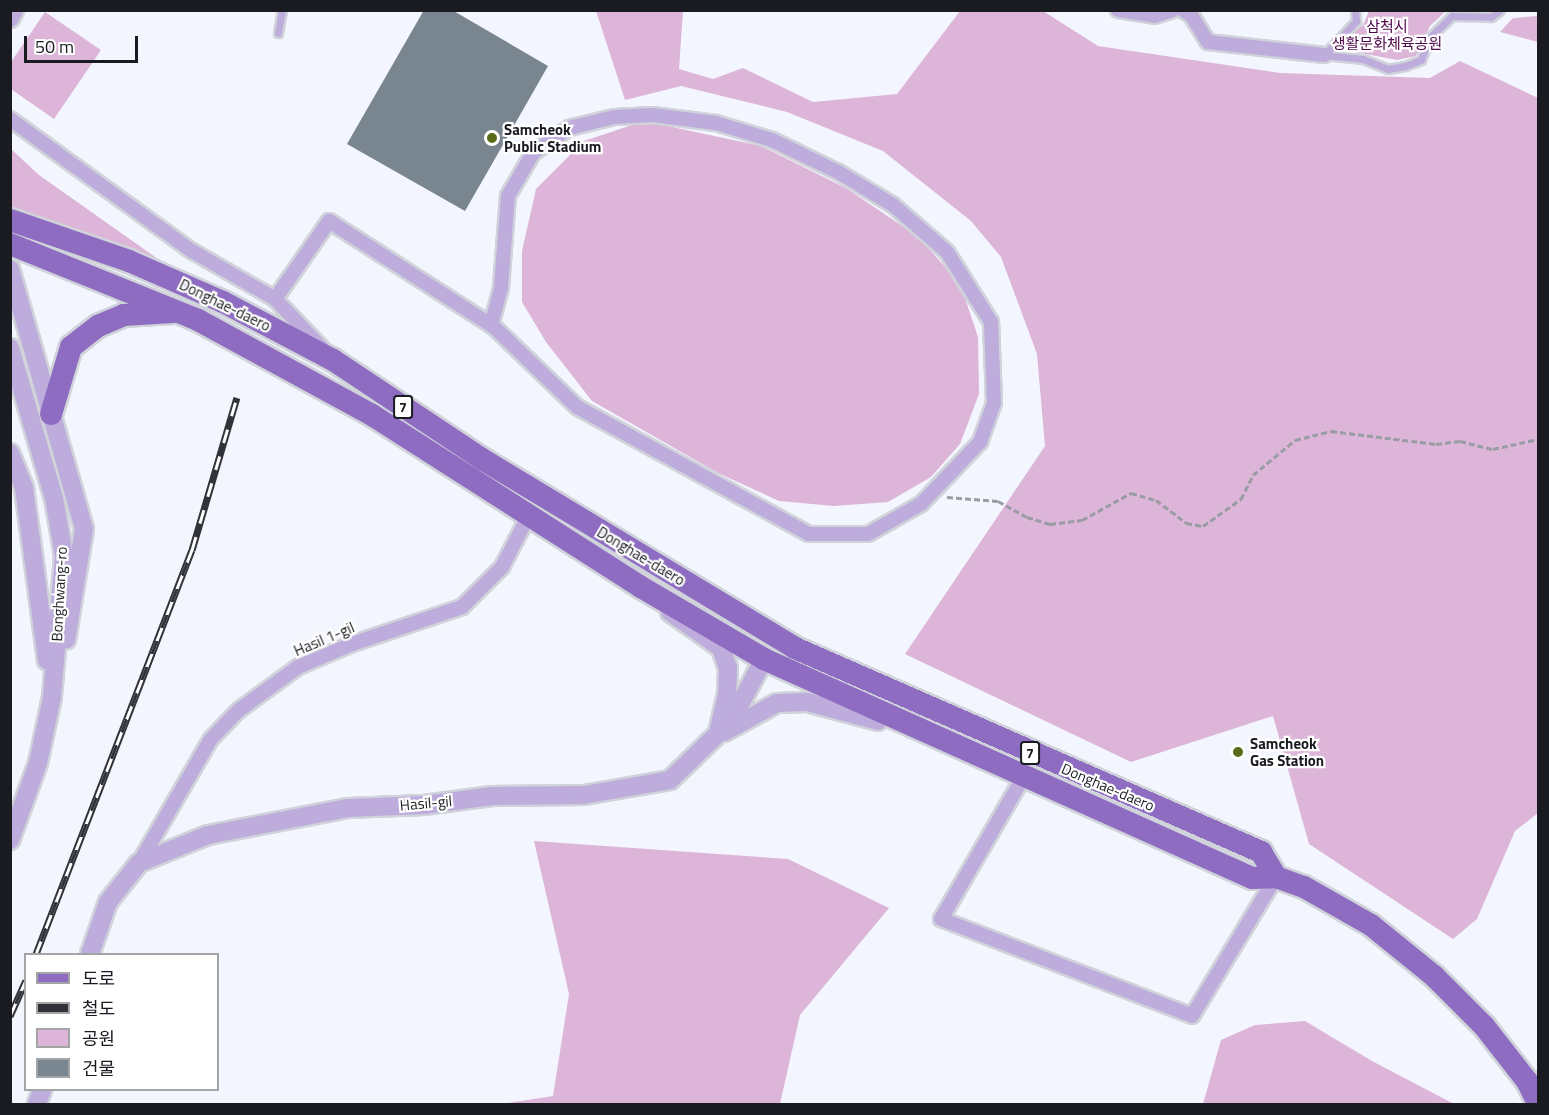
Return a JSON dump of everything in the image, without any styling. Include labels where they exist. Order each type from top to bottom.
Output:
[{"type":"main road","name":"Donghae-daero","points":[[10,220],[129,261],[223,302],[333,360],[482,459],[774,637],[1261,852],[1276,877]]},
{"type":"main road","name":"Donghae-daero","points":[[10,244],[179,311],[372,415],[641,587],[764,659],[1252,878],[1276,877],[1304,887],[1371,925],[1434,976],[1484,1026],[1527,1081],[1539,1104]]},
{"type":"main road","points":[[51,414],[71,347],[98,326],[124,315],[179,311]]},
{"type":"main road","points":[[764,659],[774,637]]},
{"type":"street","points":[[10,18],[14,10]]},
{"type":"street","points":[[1118,10],[1154,16],[1173,10]]},
{"type":"street","points":[[1182,10],[1191,15],[1208,42],[1324,55]]},
{"type":"street","points":[[275,299],[328,221],[491,325],[577,407],[809,534],[868,534],[927,498],[980,442],[994,403],[991,322],[947,252],[893,205],[772,140],[716,123],[653,115],[614,117],[569,128],[533,153],[508,196],[501,288],[491,325]]},
{"type":"street","points":[[10,119],[192,251],[275,299],[333,360]]},
{"type":"street","points":[[10,269],[84,529],[76,599],[52,697]]},
{"type":"street","name":"Bonghwang-ro","points":[[10,348],[61,528],[64,556],[52,697],[38,763],[10,840]]},
{"type":"street","points":[[10,453],[24,488],[52,697]]},
{"type":"street","name":"Hasil 1-gil","points":[[139,863],[211,739],[239,710],[298,667],[351,644],[462,607],[502,567],[529,515]]},
{"type":"street","points":[[641,587],[693,632],[722,648],[728,668],[727,694],[717,735]]},
{"type":"street","name":"Hasil-gil","points":[[90,953],[108,902],[139,863],[208,835],[348,808],[424,805],[492,796],[584,795],[670,780],[731,721],[764,659]]},
{"type":"street","points":[[717,735],[777,703],[807,702],[947,743]]},
{"type":"street","points":[[1024,776],[941,919],[1192,1016],[1276,877]]},
{"type":"lane","points":[[278,33],[282,10]]},
{"type":"lane","points":[[1324,55],[1356,21],[1355,10]]},
{"type":"lane","points":[[1324,55],[1363,58],[1388,69],[1405,66],[1421,60],[1430,38],[1452,16],[1491,17],[1500,10]]},
{"type":"path","points":[[927,498],[962,495],[999,501],[1027,517],[1050,524],[1082,520],[1131,493],[1156,500],[1186,523],[1203,526],[1241,499],[1253,475],[1295,440],[1331,431],[1436,444],[1460,441],[1493,449],[1539,439]]},
{"type":"green space","points":[[596,11],[683,11],[679,69],[713,79],[743,68],[813,102],[897,94],[960,11],[1043,11],[1098,46],[1280,73],[1430,78],[1460,61],[1538,98],[1538,813],[1515,831],[1477,919],[1453,939],[1309,844],[1273,716],[1131,762],[905,654],[1045,446],[1037,354],[1001,257],[971,221],[883,151],[787,112],[681,86],[625,100]]},
{"type":"green space","name":"삼척시 생활문화체육공원","points":[[1369,11],[1458,11],[1445,12],[1430,26],[1416,56],[1397,60],[1340,49],[1344,39],[1363,25]]},
{"type":"green space","points":[[45,12],[101,50],[54,119],[11,89],[11,62]]},
{"type":"green space","points":[[1538,16],[1538,42],[1500,32],[1513,18]]},
{"type":"green space","points":[[644,121],[761,146],[846,188],[917,236],[960,283],[978,337],[979,394],[960,444],[931,477],[888,502],[834,506],[779,501],[718,473],[592,401],[546,342],[522,302],[522,251],[536,189],[584,141]]},
{"type":"green space","points":[[10,148],[39,175],[175,271],[11,210]]},
{"type":"green space","points":[[534,841],[788,859],[889,908],[800,1015],[780,1104],[501,1104],[553,1096],[569,994]]},
{"type":"green space","points":[[1305,1021],[1372,1061],[1454,1104],[1203,1104],[1221,1040],[1255,1025]]},
{"type":"building","points":[[424,10],[452,10],[548,66],[465,211],[347,144]]},
{"type":"railway","points":[[36,953],[192,550],[237,397]]},
{"type":"railway","points":[[10,1016],[24,984]]},
{"type":"place","name":"Samcheok Public Stadium","points":[[492,138]]},
{"type":"place","name":"Samcheok Gas Station","points":[[1238,752]]}]
